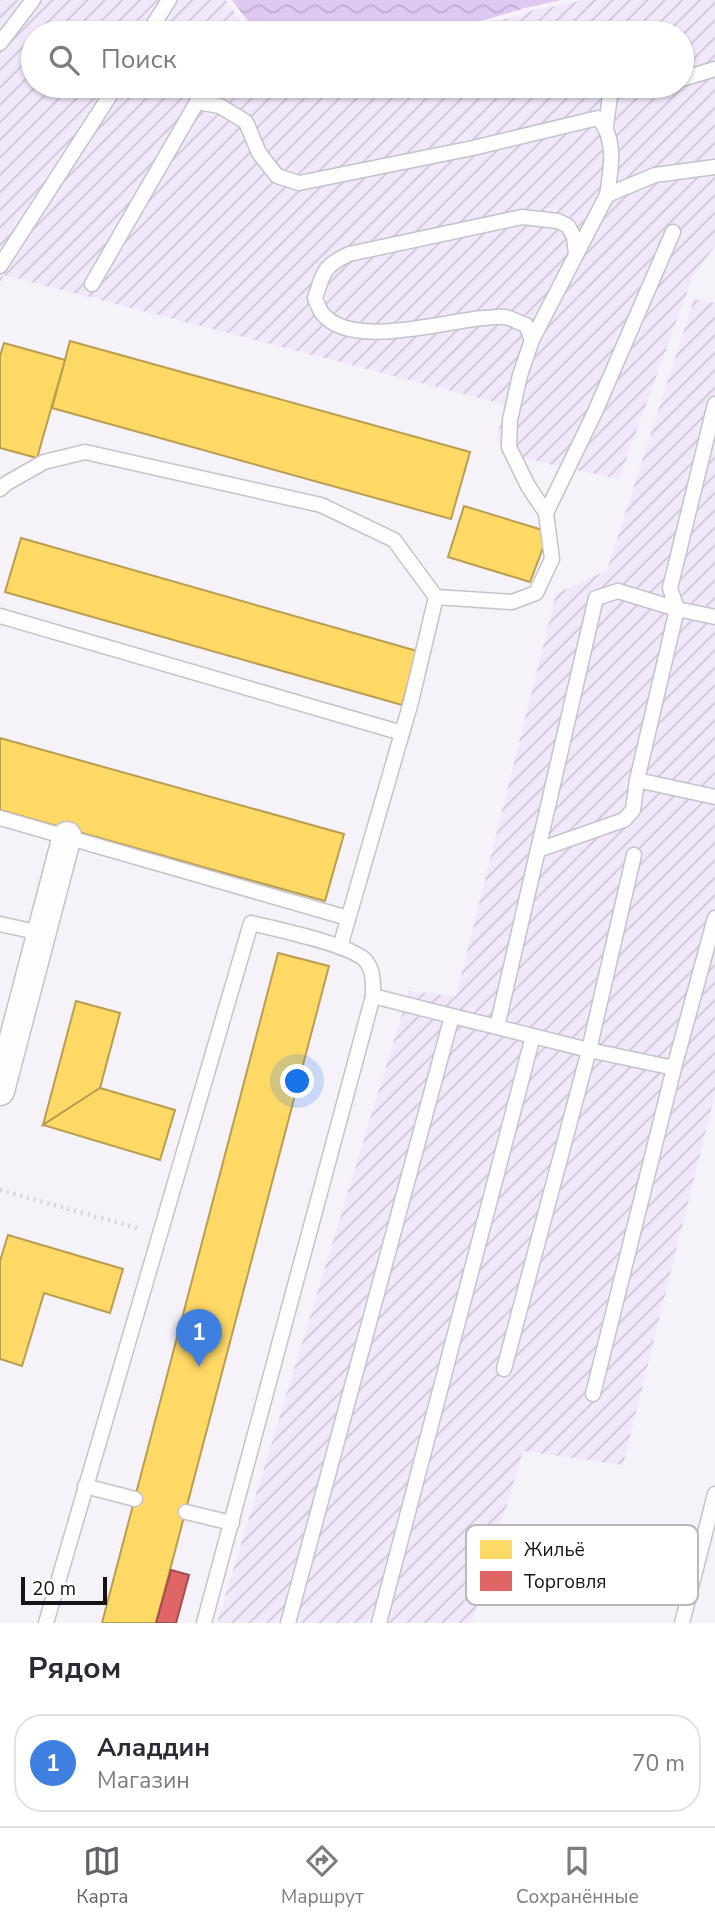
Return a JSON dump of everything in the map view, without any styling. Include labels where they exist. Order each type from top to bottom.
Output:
[{"type":"street","points":[[0,1091],[67,836]]},
{"type":"lane","points":[[0,43],[33,0]]},
{"type":"lane","points":[[156,21],[169,0]]},
{"type":"lane","points":[[694,75],[715,69]]},
{"type":"lane","points":[[0,266],[108,98]]},
{"type":"lane","points":[[2,484],[44,462],[85,452],[321,505],[394,540],[436,597],[512,602],[536,593],[552,559],[546,513],[528,486],[509,447],[512,409],[532,340],[607,195],[611,169],[606,126],[610,98]]},
{"type":"lane","points":[[92,285],[197,102],[220,106],[246,122],[259,153],[277,176],[299,183],[473,148],[598,118],[606,126]]},
{"type":"lane","points":[[607,195],[655,175],[715,167]]},
{"type":"lane","points":[[532,340],[526,325],[505,317],[455,320],[405,330],[364,333],[330,321],[321,312],[315,298],[324,270],[349,254],[522,217],[558,221],[568,226],[574,237],[576,256]]},
{"type":"lane","points":[[546,513],[595,412],[673,232]]},
{"type":"lane","points":[[538,850],[624,820],[633,810],[637,780],[677,609],[670,588],[715,404]]},
{"type":"lane","points":[[497,1027],[596,598],[618,591],[677,609],[715,617]]},
{"type":"lane","points":[[340,947],[402,733],[436,597]]},
{"type":"lane","points":[[0,616],[402,733]]},
{"type":"lane","points":[[637,780],[715,797]]},
{"type":"lane","points":[[0,818],[348,918]]},
{"type":"lane","points":[[504,1369],[589,1051],[634,855]]},
{"type":"lane","points":[[593,1394],[674,1068],[715,919]]},
{"type":"lane","points":[[46,1623],[251,923],[340,947],[364,959],[372,973],[373,996],[204,1623]]},
{"type":"lane","points":[[0,924],[41,933]]},
{"type":"lane","points":[[373,996],[589,1051],[674,1068]]},
{"type":"lane","points":[[288,1623],[452,1016]]},
{"type":"lane","points":[[379,1623],[533,1036]]},
{"type":"lane","points":[[85,1486],[135,1499]]},
{"type":"lane","points":[[698,1560],[715,1494]]},
{"type":"lane","points":[[186,1512],[232,1523]]},
{"type":"lane","points":[[682,1623],[687,1605]]},
{"type":"path","points":[[0,1190],[159,1233]]},
{"type":"shaded area","points":[[0,0],[225,0],[241,21],[21,21],[21,98],[694,98],[694,21],[499,21],[534,10],[585,0],[715,0],[715,246],[693,276],[619,479],[512,456],[496,439],[506,405],[4,275],[0,283]]},
{"type":"shaded area","points":[[694,299],[715,303],[715,1094],[623,1465],[523,1451],[501,1525],[466,1525],[466,1605],[477,1605],[472,1623],[217,1623],[409,991],[456,996],[556,594],[607,570]]},
{"type":"water","points":[[232,0],[561,0],[481,21],[248,21]]},
{"type":"building: Жильё","points":[[70,341],[470,452],[451,519],[52,408]]},
{"type":"building: Жильё","points":[[4,343],[65,360],[37,458],[0,448],[0,356]]},
{"type":"building: Жильё","points":[[464,506],[549,532],[530,582],[448,557]]},
{"type":"building: Жильё","points":[[21,538],[417,651],[402,705],[5,592]]},
{"type":"building: Жильё","points":[[0,738],[344,834],[325,901],[0,810]]},
{"type":"building: Жильё","points":[[278,953],[329,966],[156,1623],[102,1623]]},
{"type":"building: Жильё","points":[[76,1001],[120,1013],[100,1088],[43,1125]]},
{"type":"building: Жильё","points":[[100,1088],[175,1110],[160,1160],[43,1125]]},
{"type":"building: Жильё","points":[[8,1235],[123,1269],[110,1313],[44,1293],[22,1366],[0,1359],[0,1261]]},
{"type":"building: Торговля","points":[[171,1570],[189,1575],[176,1623],[156,1623]]},
{"type":"place","name":"Аладдин","points":[[199,1367]]}]
